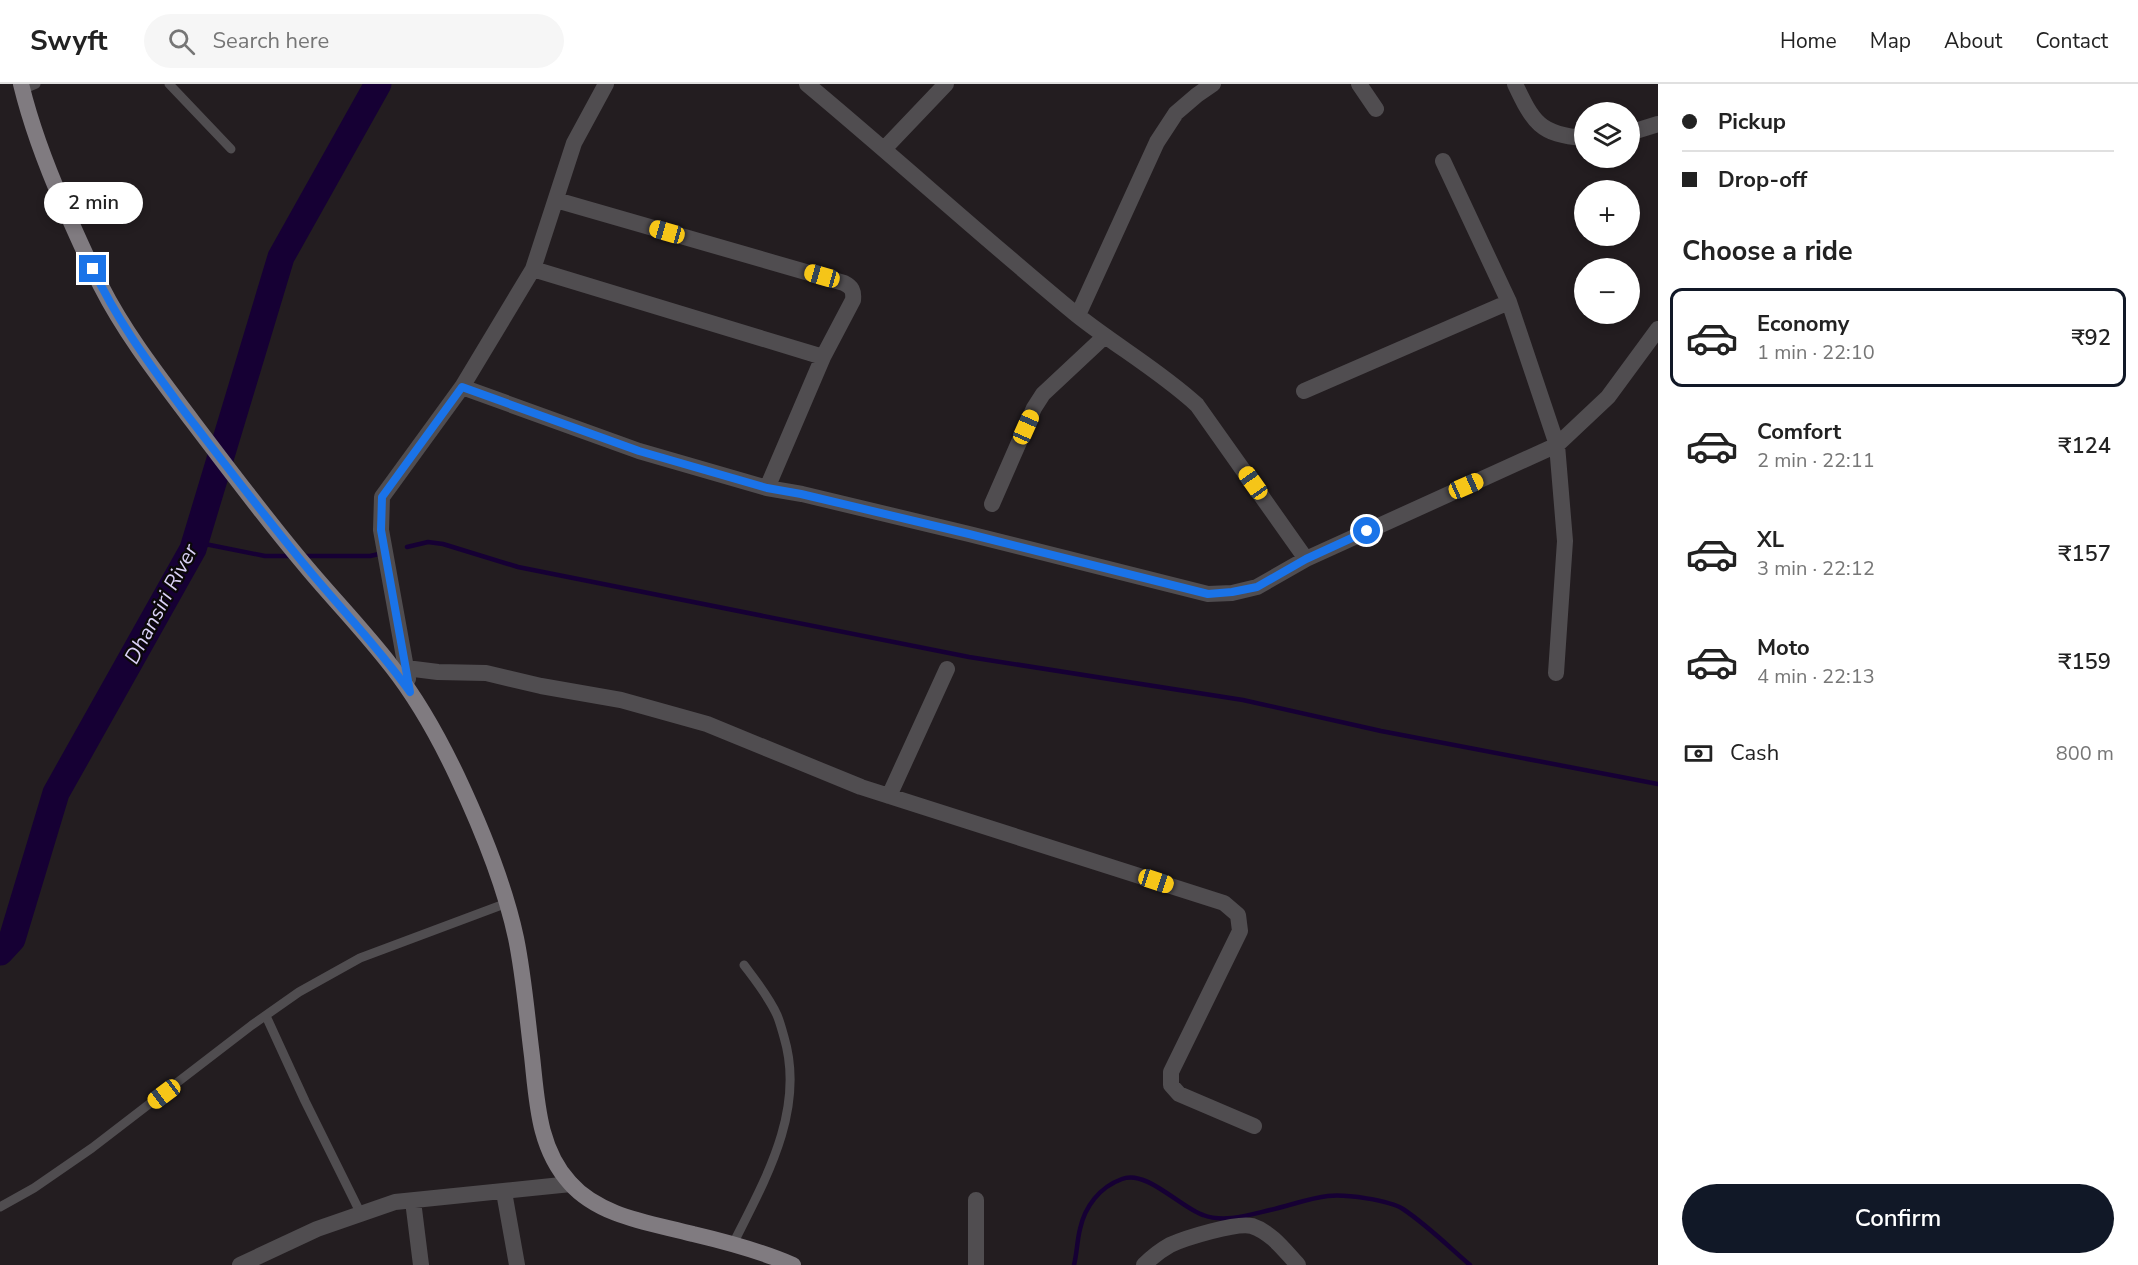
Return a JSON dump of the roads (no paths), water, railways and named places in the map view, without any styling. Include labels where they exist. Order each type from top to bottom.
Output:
[{"type":"main road","points":[[27,86],[39,146],[101,286],[149,363],[258,507],[372,642],[410,692],[434,731],[456,775],[474,815],[507,903],[523,977],[539,1114],[544,1140],[554,1161],[571,1184],[588,1199],[610,1210],[637,1220],[733,1244],[793,1265]]},
{"type":"street","points":[[410,692],[381,530],[382,497],[462,387],[532,269],[574,143],[606,84]]},
{"type":"street","points":[[807,84],[885,148],[1078,315],[1178,388],[1197,405],[1306,559]]},
{"type":"street","points":[[885,148],[946,84]]},
{"type":"street","points":[[1078,315],[1157,142],[1176,113],[1213,84]]},
{"type":"street","points":[[1359,84],[1376,109]]},
{"type":"street","points":[[1515,84],[1529,112],[1543,127],[1556,135],[1574,137]]},
{"type":"street","points":[[1640,130],[1658,124]]},
{"type":"street","points":[[1443,161],[1509,302],[1557,445],[1565,541],[1556,673]]},
{"type":"street","points":[[556,200],[851,286],[854,292],[853,300],[824,357],[767,488]]},
{"type":"street","points":[[532,269],[824,357]]},
{"type":"street","points":[[1304,391],[1509,302]]},
{"type":"street","points":[[462,387],[639,451],[767,488],[813,496],[1208,594],[1257,587],[1306,559],[1557,445],[1608,397],[1658,329]]},
{"type":"street","points":[[992,504],[1034,408],[1043,394],[1105,336]]},
{"type":"street","points":[[406,668],[438,672],[486,673],[541,686],[621,700],[707,724],[861,787],[1224,903],[1238,915],[1240,931],[1171,1072],[1171,1085],[1179,1094],[1254,1126]]},
{"type":"street","points":[[889,796],[947,669]]},
{"type":"street","points":[[240,1265],[317,1228],[395,1202],[571,1184]]},
{"type":"street","points":[[504,1192],[517,1265]]},
{"type":"street","points":[[976,1200],[976,1265]]},
{"type":"street","points":[[413,1201],[421,1265]]},
{"type":"street","points":[[1144,1265],[1168,1246],[1186,1239],[1225,1229],[1250,1226],[1263,1231],[1279,1244],[1298,1265]]},
{"type":"street","points":[[513,1245],[529,1265]]},
{"type":"lane","points":[[169,84],[231,149]]},
{"type":"lane","points":[[0,1207],[34,1188],[92,1148],[299,993],[360,958],[507,903]]},
{"type":"lane","points":[[733,1244],[770,1170],[785,1124],[791,1089],[789,1055],[778,1016],[744,965]]},
{"type":"lane","points":[[266,1016],[360,1212]]},
{"type":"waterway","name":"Dhansiri River","points":[[0,952],[12,939],[56,793],[193,549],[281,257],[378,84]]},
{"type":"waterway","points":[[195,542],[265,556],[290,556]]},
{"type":"waterway","points":[[407,547],[428,542],[443,544],[518,567],[969,657],[1243,700],[1381,731],[1658,784]]},
{"type":"waterway","points":[[304,556],[379,554]]},
{"type":"waterway","points":[[1074,1265],[1082,1221],[1090,1205],[1107,1187],[1131,1177],[1152,1184],[1194,1211],[1219,1218],[1245,1216],[1328,1196],[1378,1200],[1403,1209],[1412,1215],[1470,1265]]}]
